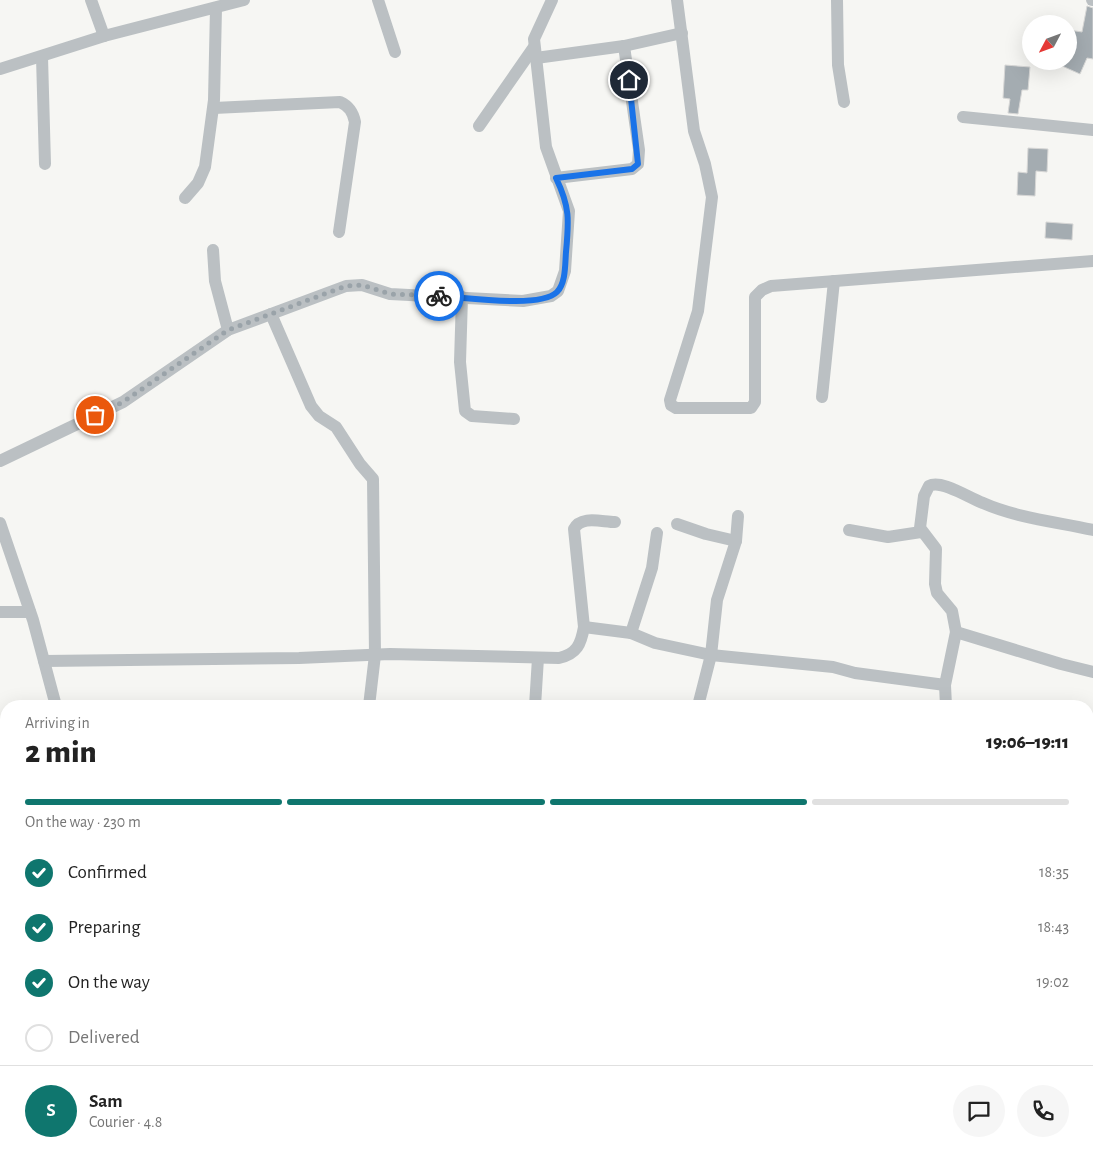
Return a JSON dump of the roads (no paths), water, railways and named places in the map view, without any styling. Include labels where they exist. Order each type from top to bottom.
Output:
[{"type":"street","points":[[91,0],[104,36]]},
{"type":"street","points":[[0,69],[104,36],[209,6],[244,0]]},
{"type":"street","points":[[378,0],[395,52]]},
{"type":"street","points":[[0,461],[123,402],[228,330],[352,285],[362,285],[390,294],[523,301],[551,296],[558,291],[565,272],[569,220],[567,203],[556,178],[546,147],[535,52],[535,34],[552,0]]},
{"type":"street","points":[[678,0],[694,131],[705,164],[712,197],[698,311],[670,400],[676,408],[750,408],[755,402],[755,296],[771,286],[1093,261]]},
{"type":"street","points":[[837,0],[838,64],[844,102]]},
{"type":"street","points":[[185,198],[203,174],[214,108],[209,6]]},
{"type":"street","points":[[479,126],[535,52],[624,46],[682,33]]},
{"type":"street","points":[[556,178],[632,169],[638,164],[624,46]]},
{"type":"street","points":[[42,57],[45,164]]},
{"type":"street","points":[[214,108],[295,102],[340,102],[346,104],[354,115],[355,122],[338,232]]},
{"type":"street","points":[[963,117],[1093,130]]},
{"type":"street","points":[[213,250],[215,281],[228,330]]},
{"type":"street","points":[[822,398],[834,281]]},
{"type":"street","points":[[462,297],[460,362],[465,411],[472,416],[514,419]]},
{"type":"street","points":[[272,314],[311,406],[319,416],[336,427],[360,464],[373,478],[375,655],[370,700]]},
{"type":"street","points":[[946,700],[945,685],[956,632],[952,611],[937,593],[935,584],[936,549],[921,532],[925,491],[929,486],[937,483],[984,504],[1093,530]]},
{"type":"street","points":[[700,700],[711,654],[717,600],[736,541],[738,516]]},
{"type":"street","points":[[44,660],[375,655],[559,658],[572,654],[580,645],[584,627],[574,529],[578,523],[587,520],[614,522]]},
{"type":"street","points":[[0,523],[30,612],[54,700]]},
{"type":"street","points":[[677,524],[706,534],[736,541]]},
{"type":"street","points":[[849,530],[888,537],[921,532]]},
{"type":"street","points":[[631,632],[652,568],[657,533]]},
{"type":"street","points":[[0,612],[30,612]]},
{"type":"street","points":[[584,627],[631,632],[656,643],[711,654],[833,667],[855,673],[945,685]]},
{"type":"street","points":[[956,632],[1093,672]]},
{"type":"street","points":[[535,700],[538,658]]}]
